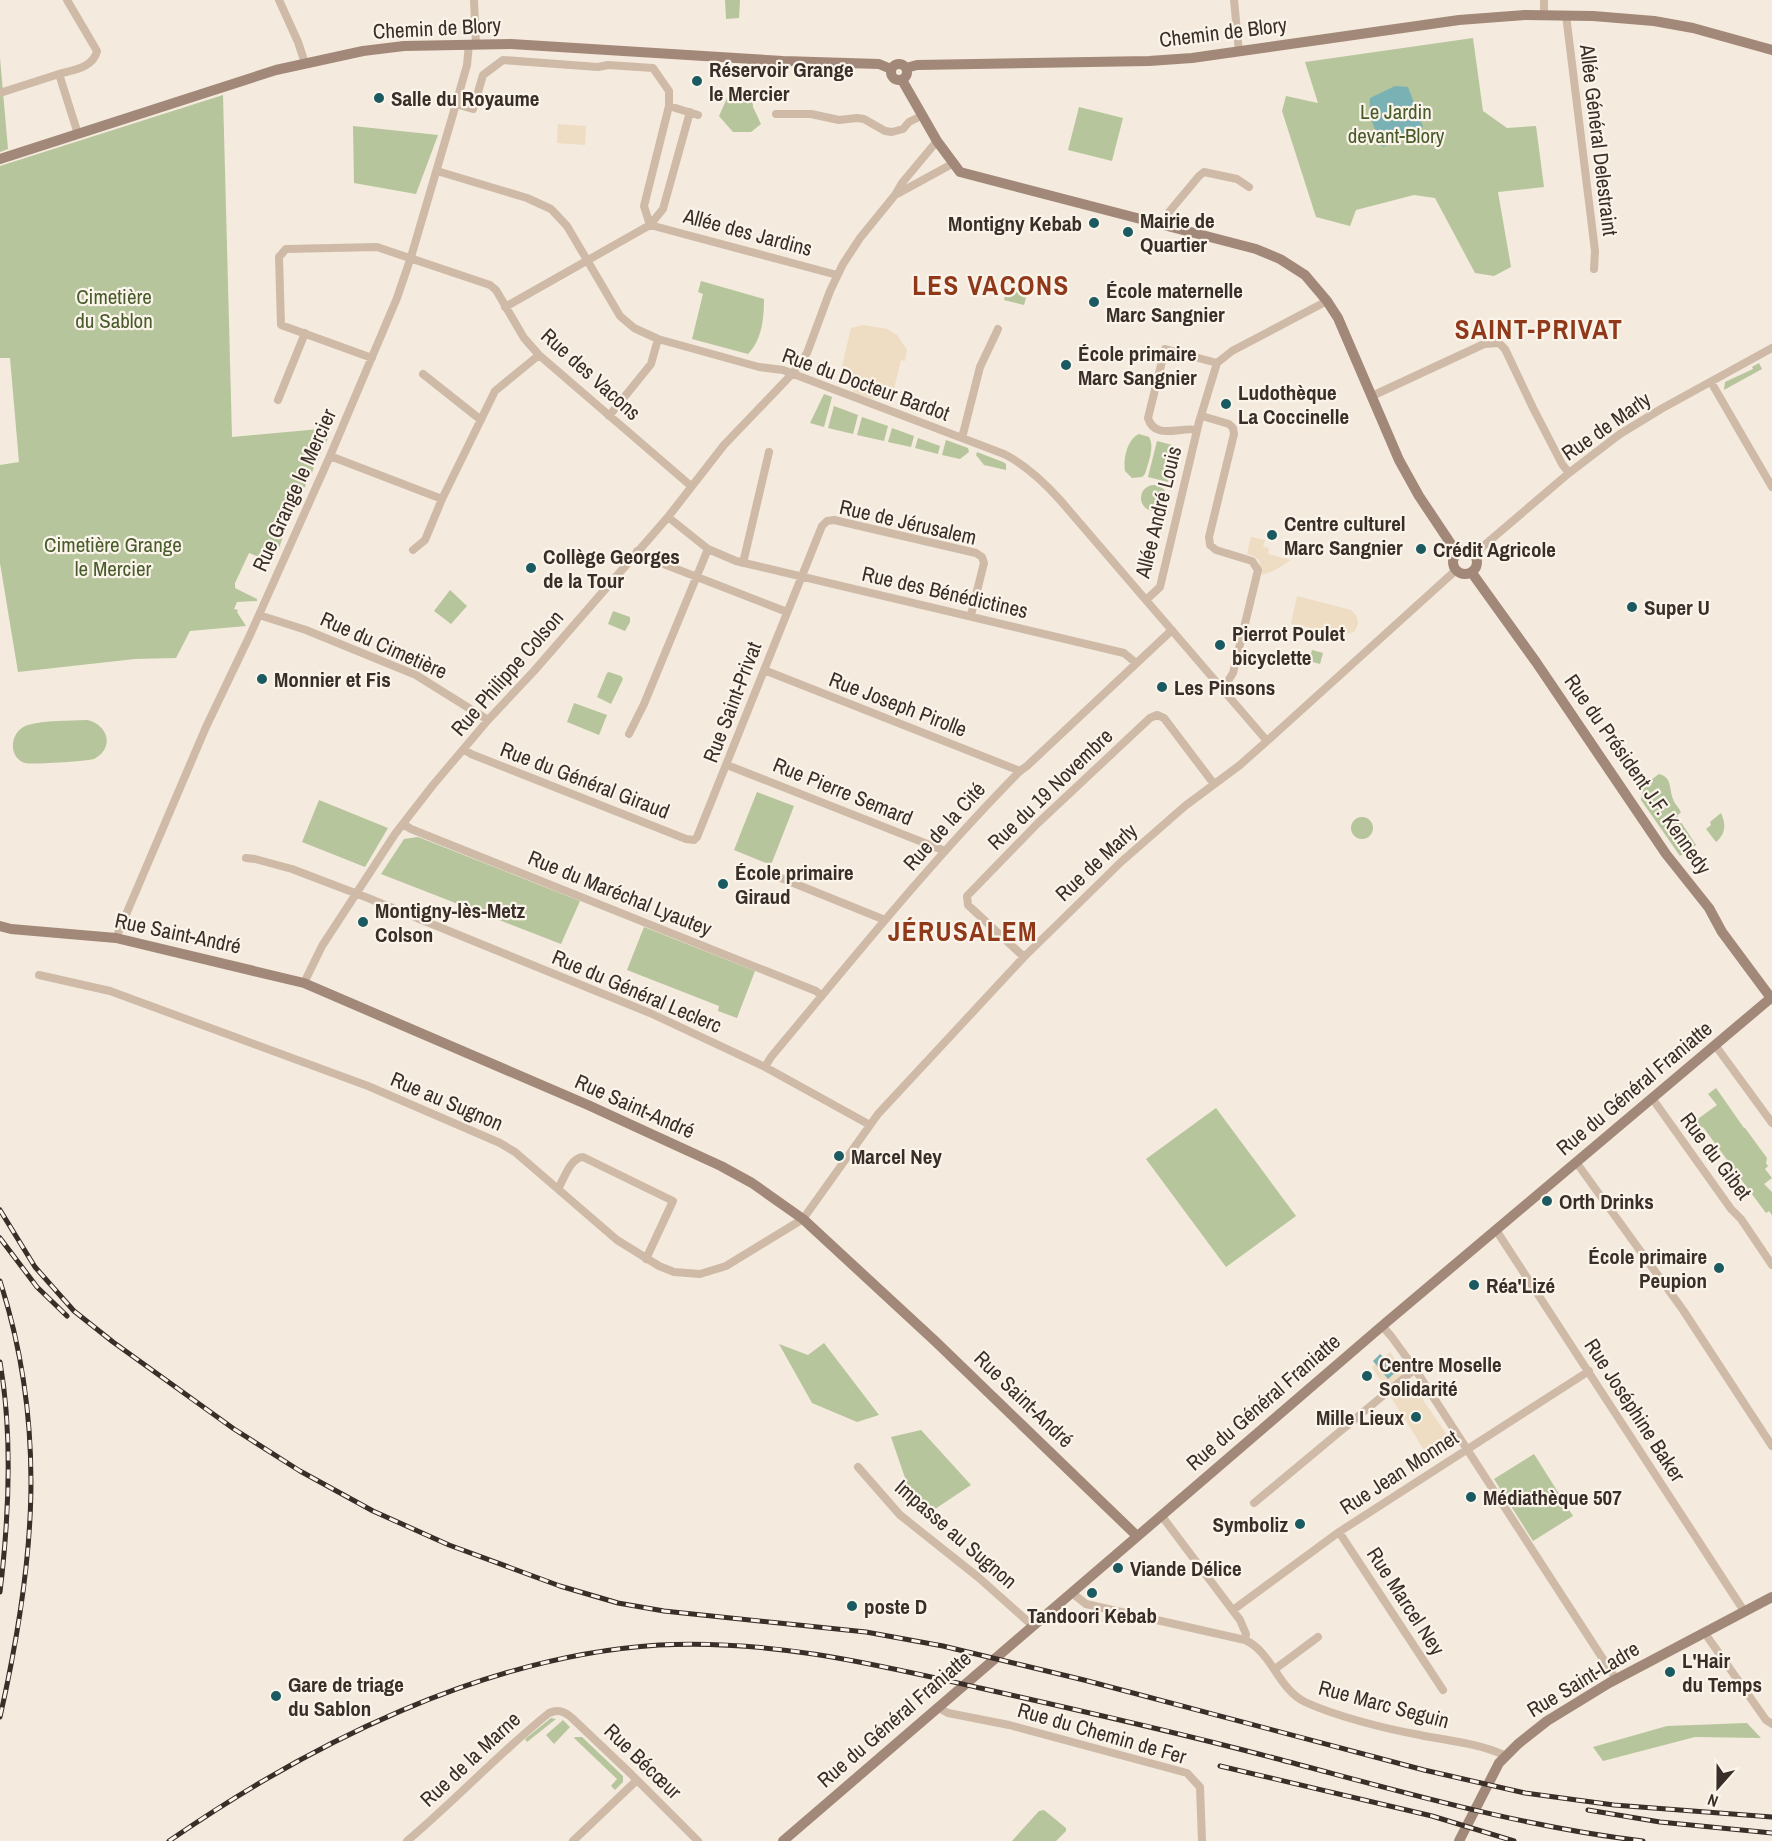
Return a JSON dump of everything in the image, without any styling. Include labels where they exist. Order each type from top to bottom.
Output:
[{"type":"street","points":[[0,93],[92,62],[97,53],[95,45],[67,0]]},
{"type":"street","points":[[279,0],[305,63]]},
{"type":"street","name":"Rue Grange le Mercier","points":[[116,938],[206,727],[330,456],[372,358],[411,257],[467,65],[472,44],[474,0]]},
{"type":"street","points":[[1234,0],[1239,52]]},
{"type":"street","points":[[1544,0],[1544,15]]},
{"type":"street","name":"Chemin de Blory","points":[[906,68],[917,65],[1149,61],[1239,52],[1329,37],[1459,20],[1544,15],[1654,21],[1693,28],[1772,50]]},
{"type":"street","name":"Allée Général Delestraint","points":[[1566,15],[1595,251],[1594,269]]},
{"type":"street","name":"Chemin de Blory","points":[[0,159],[243,80],[305,63],[363,51],[404,46],[511,44],[783,61],[879,64],[891,69]]},
{"type":"street","points":[[456,104],[473,109],[483,75],[504,60],[598,67],[608,65],[652,68],[669,91],[669,106]]},
{"type":"street","points":[[899,64],[906,68],[907,75],[902,80],[895,80],[891,77],[891,69],[899,64]]},
{"type":"street","points":[[59,74],[78,134]]},
{"type":"street","points":[[902,80],[937,141],[960,172],[1256,249],[1280,259],[1305,275],[1338,318],[1390,439],[1414,487],[1457,553]]},
{"type":"street","name":"Allée des Jardins","points":[[669,106],[694,114],[663,209],[650,225],[644,206],[669,106]]},
{"type":"street","points":[[776,114],[811,114],[839,120],[857,118],[892,132],[903,129],[909,122],[922,115]]},
{"type":"street","name":"Rue Philippe Colson","points":[[304,983],[322,946],[403,824],[488,720],[534,671],[668,517],[724,445],[793,373],[807,353],[837,274],[860,238],[937,141]]},
{"type":"street","name":"Rue Philippe Colson","points":[[895,195],[952,164]]},
{"type":"street","name":"Rue du Docteur Bardot","points":[[437,171],[526,198],[551,209],[567,226],[620,316],[634,328],[658,339],[759,367],[779,368],[793,373],[1004,454],[1034,473],[1060,500],[1267,741]]},
{"type":"street","points":[[1165,226],[1169,212],[1204,172],[1237,180],[1250,187]]},
{"type":"street","points":[[505,307],[650,225]]},
{"type":"street","name":"Allée des Jardins","points":[[650,225],[837,274]]},
{"type":"street","name":"Rue des Vacons","points":[[305,333],[281,325],[279,257],[286,249],[377,247],[490,285],[524,338],[539,355],[691,486]]},
{"type":"street","points":[[1197,430],[1217,363],[1232,351],[1327,301]]},
{"type":"street","name":"Rue du Docteur Bardot","points":[[962,438],[980,367],[998,329]]},
{"type":"street","points":[[278,400],[305,333],[372,358]]},
{"type":"street","points":[[609,416],[651,364],[658,339]]},
{"type":"street","points":[[1372,396],[1484,344],[1498,343],[1505,349],[1538,418],[1569,473]]},
{"type":"street","name":"Rue de Marly","points":[[1474,554],[1569,473],[1620,434],[1772,348]]},
{"type":"street","name":"Allée André Louis","points":[[1146,600],[1160,587],[1197,430],[1190,429],[1174,433],[1157,430],[1150,425],[1148,418],[1165,349],[1217,363]]},
{"type":"street","points":[[413,550],[425,540],[442,499],[495,392],[539,355]]},
{"type":"street","points":[[423,374],[481,420]]},
{"type":"street","points":[[1711,382],[1772,487]]},
{"type":"street","points":[[1202,416],[1229,424],[1234,434],[1209,537],[1210,545],[1216,550],[1252,561],[1258,570],[1233,673],[1223,689]]},
{"type":"street","points":[[743,562],[769,452]]},
{"type":"street","points":[[330,456],[442,499]]},
{"type":"street","name":"Rue des Bénédictines","points":[[668,517],[708,549],[743,562],[1124,653],[1136,663]]},
{"type":"street","name":"Rue de Jérusalem","points":[[801,577],[822,526],[827,521],[834,520],[982,557],[984,563],[971,615]]},
{"type":"street","points":[[629,734],[644,704],[708,549]]},
{"type":"street","points":[[1466,550],[1474,554],[1477,564],[1472,573],[1463,575],[1455,571],[1452,561],[1457,553],[1466,550]]},
{"type":"street","points":[[637,551],[787,612]]},
{"type":"street","name":"Rue de Marly","points":[[803,1219],[870,1125],[1024,957],[1121,862],[1185,806],[1267,741],[1455,571]]},
{"type":"street","name":"Rue du Président J.F. Kennedy","points":[[1472,573],[1536,662],[1666,854],[1709,909],[1722,932],[1772,998]]},
{"type":"street","name":"Rue Saint-Privat","points":[[694,840],[727,765],[801,577]]},
{"type":"street","name":"Rue du Cimetière","points":[[259,615],[306,630],[416,675],[488,720]]},
{"type":"street","name":"Rue de la Cité","points":[[765,1067],[885,920],[972,819],[1020,771],[1172,630]]},
{"type":"street","name":"Rue Joseph Pirolle","points":[[764,670],[1020,771]]},
{"type":"street","name":"Rue du 19 Novembre","points":[[1024,957],[968,905],[968,896],[1038,823],[1150,718],[1157,716],[1164,718],[1214,784]]},
{"type":"street","name":"Rue du Général Giraud","points":[[464,749],[471,754],[686,839],[694,840]]},
{"type":"street","name":"Rue Pierre Semard","points":[[727,765],[945,850]]},
{"type":"street","name":"Rue du Maréchal Lyautey","points":[[403,824],[816,991],[822,996]]},
{"type":"street","name":"Rue du Général Leclerc","points":[[246,858],[292,869],[640,1009],[765,1067],[870,1125]]},
{"type":"street","points":[[771,874],[885,920]]},
{"type":"street","name":"Rue Saint-André","points":[[0,926],[11,929],[116,938],[304,983],[588,1105],[721,1166],[752,1183],[803,1219],[944,1349],[1137,1536]]},
{"type":"street","name":"Rue au Sugnon","points":[[39,975],[110,991],[290,1056],[385,1093],[508,1147],[617,1240],[646,1259],[674,1272],[700,1274],[714,1271],[737,1260],[803,1219]]},
{"type":"street","name":"Rue du Général Franiatte","points":[[783,1841],[1382,1326],[1772,998]]},
{"type":"street","points":[[1715,1045],[1772,1123]]},
{"type":"street","name":"Rue du Gibet","points":[[1652,1098],[1772,1265]]},
{"type":"street","points":[[558,1189],[574,1160],[584,1157],[598,1166],[673,1201],[646,1259]]},
{"type":"street","points":[[1576,1162],[1683,1310],[1772,1446]]},
{"type":"street","name":"Rue Joséphine Baker","points":[[1496,1230],[1744,1611]]},
{"type":"street","points":[[1382,1326],[1415,1369],[1616,1678]]},
{"type":"street","points":[[1254,1503],[1415,1369]]},
{"type":"street","name":"Rue Jean Monnet","points":[[1233,1610],[1339,1532],[1588,1371]]},
{"type":"street","name":"Impasse au Sugnon","points":[[858,1467],[900,1515],[978,1577],[1033,1626]]},
{"type":"street","points":[[1161,1515],[1233,1610],[1244,1629],[1245,1640]]},
{"type":"street","name":"Rue Marcel Ney","points":[[1339,1532],[1443,1690]]},
{"type":"street","name":"Rue Marc Seguin","points":[[1072,1593],[1086,1604],[1245,1640],[1260,1650],[1295,1696],[1326,1710],[1416,1735],[1479,1745],[1502,1759]]},
{"type":"street","name":"Rue Saint-Ladre","points":[[1462,1837],[1502,1759],[1547,1721],[1616,1678],[1772,1597]]},
{"type":"street","points":[[1704,1632],[1766,1720],[1772,1724]]},
{"type":"street","points":[[1275,1669],[1318,1637]]},
{"type":"street","name":"Rue du Chemin de Fer","points":[[939,1708],[948,1713],[1009,1725],[1187,1773],[1200,1787],[1202,1841]]},
{"type":"street","name":"Rue Bécœur","points":[[561,1711],[572,1718],[698,1841]]},
{"type":"street","name":"Rue de la Marne","points":[[407,1841],[522,1734],[549,1713],[561,1711]]},
{"type":"street","points":[[573,1841],[637,1780]]},
{"type":"green space","points":[[725,0],[740,0],[739,18],[726,19]]},
{"type":"green space","name":"Le Jardin devant-Blory","points":[[1473,38],[1483,111],[1507,128],[1536,126],[1544,187],[1498,192],[1511,267],[1494,276],[1475,273],[1435,198],[1414,195],[1356,210],[1350,226],[1316,217],[1282,111],[1286,96],[1318,103],[1305,62]]},
{"type":"green space","points":[[0,58],[8,149],[0,152]]},
{"type":"green space","points":[[735,90],[752,96],[753,107],[761,124],[751,132],[733,132],[719,116],[728,96]]},
{"type":"green space","points":[[223,95],[232,437],[331,428],[326,443],[323,444],[312,473],[302,489],[299,502],[295,504],[279,548],[275,549],[272,562],[249,553],[235,583],[235,588],[257,599],[257,601],[237,602],[234,609],[238,610],[246,626],[190,631],[176,658],[135,659],[18,672],[0,563],[0,465],[19,462],[10,358],[0,358],[0,166]]},
{"type":"green space","points":[[1079,107],[1123,118],[1112,161],[1068,150]]},
{"type":"green space","points":[[353,126],[438,135],[416,194],[354,183]]},
{"type":"green space","points":[[701,281],[764,299],[763,321],[759,335],[748,354],[692,339],[703,294],[698,292]]},
{"type":"green space","points":[[1007,289],[1027,294],[1024,305],[1004,300]]},
{"type":"green space","points":[[1759,363],[1762,369],[1724,390],[1725,382],[1753,369],[1752,367]]},
{"type":"green space","points":[[824,394],[832,397],[824,427],[810,423]]},
{"type":"green space","points":[[834,406],[858,415],[853,434],[828,428]]},
{"type":"green space","points":[[862,417],[888,426],[884,441],[857,435]]},
{"type":"green space","points":[[892,428],[914,436],[911,447],[888,442]]},
{"type":"green space","points":[[1139,434],[1149,437],[1151,450],[1145,474],[1142,477],[1132,478],[1125,471],[1125,456],[1131,440]]},
{"type":"green space","points":[[918,438],[940,446],[938,454],[915,448]]},
{"type":"green space","points":[[946,440],[968,448],[969,452],[960,459],[942,455]]},
{"type":"green space","points":[[1157,441],[1176,446],[1168,482],[1148,477]]},
{"type":"green space","points":[[977,452],[1003,462],[1006,464],[1006,470],[984,465],[976,455]]},
{"type":"green space","points":[[1154,485],[1163,489],[1167,498],[1163,507],[1154,511],[1145,507],[1141,498],[1145,489]]},
{"type":"green space","points":[[450,590],[467,606],[451,624],[434,611]]},
{"type":"green space","points":[[613,611],[630,617],[625,631],[608,624]]},
{"type":"green space","points":[[1312,650],[1323,653],[1320,664],[1309,661]]},
{"type":"green space","points":[[609,672],[623,679],[611,704],[597,697]]},
{"type":"green space","points":[[574,703],[607,715],[599,735],[567,722]]},
{"type":"green space","points":[[87,720],[102,728],[107,738],[105,749],[94,759],[25,763],[15,755],[14,738],[17,732],[28,725],[41,722]]},
{"type":"green space","points":[[1659,774],[1668,780],[1674,801],[1681,812],[1677,816],[1696,845],[1680,856],[1641,800],[1644,785]]},
{"type":"green space","points":[[757,792],[794,806],[771,865],[734,850]]},
{"type":"green space","points":[[319,800],[388,828],[365,867],[302,842]]},
{"type":"green space","points":[[1721,813],[1724,829],[1722,836],[1716,842],[1706,829],[1711,825],[1710,822]]},
{"type":"green space","points":[[1362,817],[1370,820],[1373,828],[1370,836],[1362,839],[1354,836],[1351,828],[1354,820]]},
{"type":"green space","points":[[418,837],[580,901],[561,944],[381,874],[404,839]]},
{"type":"green space","points":[[644,927],[755,971],[737,1018],[718,1011],[719,1006],[627,970]]},
{"type":"green space","points":[[1716,1088],[1767,1158],[1768,1166],[1765,1169],[1772,1178],[1764,1184],[1772,1192],[1772,1215],[1769,1211],[1766,1213],[1740,1178],[1729,1186],[1725,1180],[1736,1172],[1703,1127],[1692,1134],[1684,1129],[1717,1105],[1708,1094]]},
{"type":"green space","points":[[1216,1108],[1296,1216],[1226,1267],[1146,1159]]},
{"type":"green space","points":[[824,1343],[879,1415],[857,1422],[812,1403],[779,1344],[808,1355]]},
{"type":"green space","points":[[921,1430],[971,1485],[932,1511],[914,1504],[891,1437]]},
{"type":"green space","points":[[1534,1454],[1573,1516],[1533,1541],[1494,1479]]},
{"type":"green space","points":[[551,1718],[556,1719],[527,1742],[525,1739]]},
{"type":"green space","points":[[563,1720],[570,1727],[554,1744],[546,1735]]},
{"type":"green space","points":[[1747,1723],[1761,1738],[1695,1737],[1603,1761],[1593,1747],[1667,1726]]},
{"type":"green space","points":[[575,1737],[582,1737],[623,1776],[623,1782],[615,1790],[611,1786],[617,1779]]},
{"type":"green space","points":[[1044,1810],[1066,1828],[1066,1831],[1056,1841],[1012,1841],[1039,1811]]},
{"type":"shaded area","points":[[558,124],[586,126],[585,145],[557,143]]},
{"type":"shaded area","points":[[863,325],[887,329],[897,335],[907,350],[905,361],[901,360],[894,389],[878,385],[873,399],[853,392],[855,379],[840,375],[851,328]]},
{"type":"shaded area","points":[[1251,537],[1265,540],[1263,547],[1269,548],[1268,554],[1291,560],[1262,575],[1259,560],[1247,554]]},
{"type":"shaded area","points":[[1297,596],[1351,610],[1356,615],[1357,627],[1354,632],[1344,635],[1291,624]]},
{"type":"shaded area","points":[[1390,1352],[1454,1445],[1431,1461],[1372,1367]]},
{"type":"water","points":[[1395,86],[1408,87],[1423,127],[1383,147],[1371,117],[1370,98]]},
{"type":"water","points":[[1380,1354],[1398,1370],[1388,1379],[1373,1361]]},
{"type":"railway","points":[[0,1210],[35,1267],[74,1311],[113,1342],[234,1429],[300,1471],[373,1511],[449,1545],[560,1586],[618,1603],[664,1611],[866,1632],[943,1646],[1084,1680],[1424,1770],[1525,1793],[1614,1805],[1772,1817]]},
{"type":"railway","points":[[0,1238],[37,1287],[67,1316]]},
{"type":"railway","points":[[0,1281],[15,1336],[25,1391],[30,1445],[31,1499],[28,1552],[21,1607],[0,1717]]},
{"type":"railway","points":[[0,1362],[8,1448],[6,1535],[0,1592]]},
{"type":"railway","points":[[169,1841],[281,1771],[341,1739],[402,1710],[465,1686],[529,1666],[594,1653],[659,1645],[700,1644],[821,1655],[901,1670],[1164,1730],[1503,1817],[1643,1841]]},
{"type":"railway","points":[[1220,1766],[1432,1816],[1514,1841]]},
{"type":"railway","points":[[1588,1810],[1660,1822],[1772,1833]]},
{"type":"place","name":"Réservoir Grange le Mercier","points":[[697,81]]},
{"type":"place","name":"Salle du Royaume","points":[[379,98]]},
{"type":"place","name":"Montigny Kebab","points":[[1094,223]]},
{"type":"place","name":"Mairie de Quartier","points":[[1128,232]]},
{"type":"place","name":"École maternelle Marc Sangnier","points":[[1094,302]]},
{"type":"place","name":"École primaire Marc Sangnier","points":[[1066,365]]},
{"type":"place","name":"Ludothèque La Coccinelle","points":[[1226,404]]},
{"type":"place","name":"Centre culturel Marc Sangnier","points":[[1272,535]]},
{"type":"place","name":"Crédit Agricole","points":[[1421,549]]},
{"type":"place","name":"Collège Georges de la Tour","points":[[531,568]]},
{"type":"place","name":"Super U","points":[[1632,607]]},
{"type":"place","name":"Pierrot Poulet bicyclette","points":[[1220,645]]},
{"type":"place","name":"Monnier et Fis","points":[[262,679]]},
{"type":"place","name":"Les Pinsons","points":[[1162,687]]},
{"type":"place","name":"École primaire Giraud","points":[[723,884]]},
{"type":"place","name":"Montigny-lès-Metz Colson","points":[[363,922]]},
{"type":"place","name":"Marcel Ney","points":[[839,1156]]},
{"type":"place","name":"Orth Drinks","points":[[1547,1201]]},
{"type":"place","name":"École primaire Peupion","points":[[1719,1268]]},
{"type":"place","name":"Réa'Lizé","points":[[1474,1285]]},
{"type":"place","name":"Centre Moselle Solidarité","points":[[1367,1376]]},
{"type":"place","name":"Mille Lieux","points":[[1416,1417]]},
{"type":"place","name":"Médiathèque 507","points":[[1471,1497]]},
{"type":"place","name":"Symboliz","points":[[1300,1524]]},
{"type":"place","name":"Viande Délice","points":[[1118,1568]]},
{"type":"place","name":"Tandoori Kebab","points":[[1092,1593]]},
{"type":"place","name":"poste D","points":[[852,1606]]},
{"type":"place","name":"L'Hair du Temps","points":[[1670,1672]]},
{"type":"place","name":"Gare de triage du Sablon","points":[[276,1696]]},
{"type":"district","name":"LES VACONS","points":[[991,285]]},
{"type":"district","name":"SAINT-PRIVAT","points":[[1539,329]]},
{"type":"district","name":"JÉRUSALEM","points":[[963,931]]},
{"type":"park label","name":"Cimetière du Sablon","points":[[114,308]]},
{"type":"park label","name":"Cimetière Grange le Mercier","points":[[113,556]]}]
